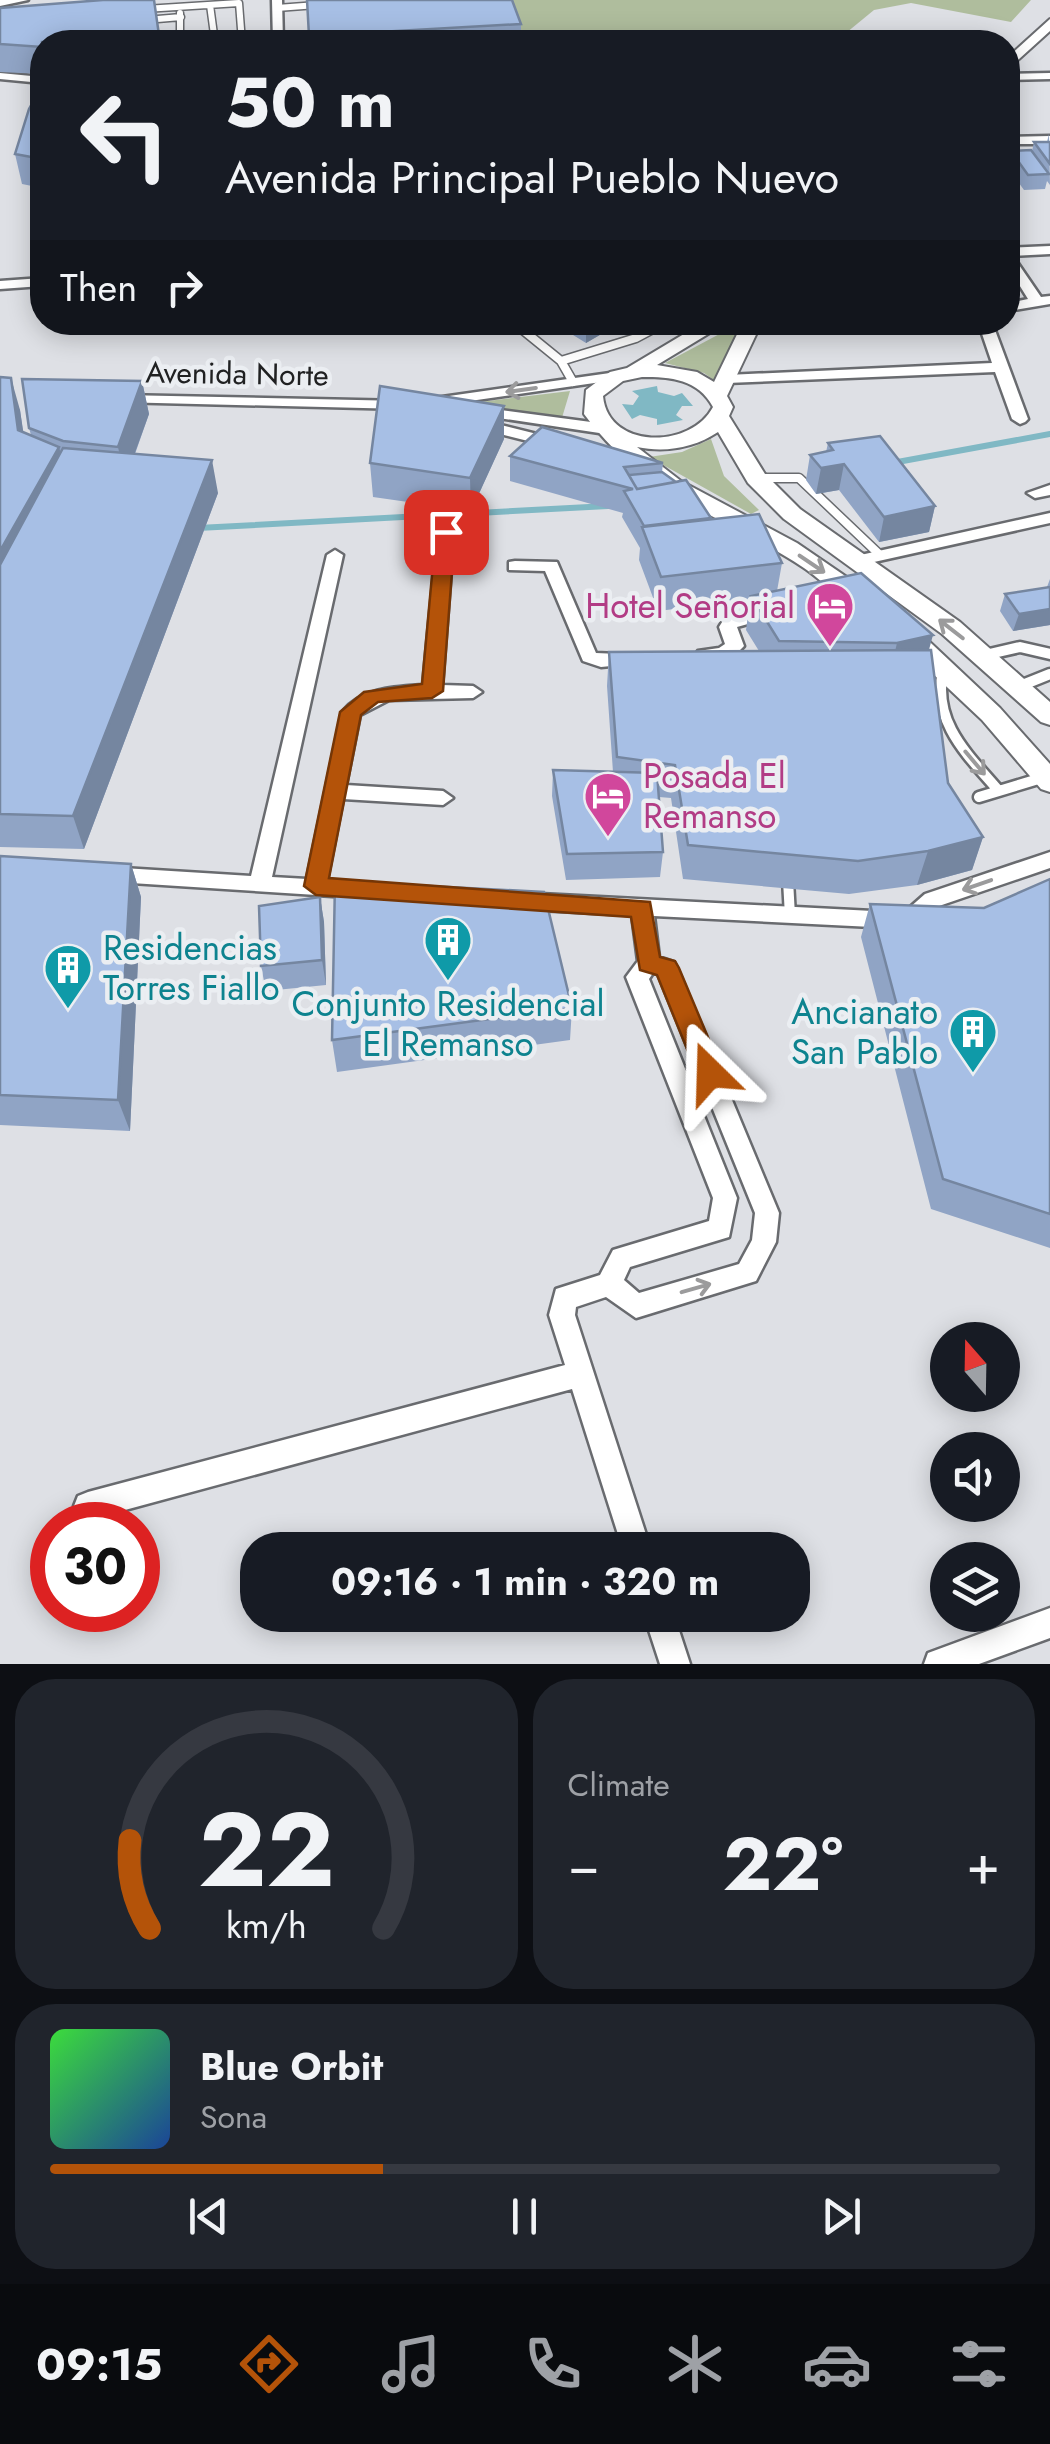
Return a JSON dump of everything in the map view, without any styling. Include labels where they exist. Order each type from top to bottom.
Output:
[{"type":"main road","points":[[1020,31],[1050,2]]},
{"type":"main road","points":[[1020,53],[1050,23]]},
{"type":"main road","points":[[695,335],[602,384],[593,394],[590,406],[594,418],[651,471],[785,545],[847,595],[888,619],[991,714],[1048,780]]},
{"type":"main road","points":[[611,432],[634,440],[678,442],[712,429],[723,406],[722,387],[748,335]]},
{"type":"main road","points":[[621,375],[679,373],[722,387]]},
{"type":"main road","points":[[720,418],[756,478],[820,535],[868,558],[1050,716]]},
{"type":"street","points":[[0,5],[28,3]]},
{"type":"street","points":[[278,4],[278,30]]},
{"type":"street","points":[[0,76],[30,79]]},
{"type":"street","points":[[1020,76],[1050,76]]},
{"type":"street","points":[[1020,141],[1050,140]]},
{"type":"street","points":[[1020,254],[1050,250]]},
{"type":"street","points":[[1020,271],[1043,301]]},
{"type":"street","points":[[0,285],[30,283]]},
{"type":"street","points":[[989,335],[1020,418]]},
{"type":"street","points":[[722,387],[1000,367]]},
{"type":"street","name":"Avenida Norte","points":[[413,405],[621,375]]},
{"type":"street","name":"Avenida Norte","points":[[99,398],[413,405],[611,432]]},
{"type":"street","points":[[413,405],[570,446]]},
{"type":"street","points":[[612,460],[651,471]]},
{"type":"street","points":[[868,558],[1050,518]]},
{"type":"street","points":[[432,691],[446,532]]},
{"type":"street","points":[[260,883],[335,555]]},
{"type":"street","points":[[515,566],[550,566],[589,658],[653,658]]},
{"type":"street","points":[[688,656],[731,651],[735,646],[730,623],[786,608]]},
{"type":"street","points":[[316,886],[351,712],[371,697],[384,694],[473,692]]},
{"type":"street","points":[[337,792],[442,798]]},
{"type":"street","points":[[504,900],[918,922],[932,900],[1050,860]]},
{"type":"street","points":[[92,874],[391,892]]},
{"type":"street","points":[[632,1532],[562,1315],[565,1298],[610,1284],[622,1258],[720,1229],[725,1198],[638,976],[649,963],[642,908]]},
{"type":"street","points":[[610,1284],[636,1306],[747,1273],[764,1242],[766,1213],[666,968],[649,963]]},
{"type":"street","points":[[103,1502],[580,1374]]},
{"type":"street","points":[[939,1664],[1050,1623]]},
{"type":"street","points":[[665,1632],[675,1664]]},
{"type":"lane","points":[[136,5],[152,0]]},
{"type":"lane","points":[[181,17],[142,20],[140,12],[240,4],[241,30]]},
{"type":"lane","points":[[278,4],[324,5],[324,15]]},
{"type":"lane","points":[[210,5],[213,30]]},
{"type":"lane","points":[[178,7],[180,30]]},
{"type":"lane","points":[[529,335],[562,361],[573,382]]},
{"type":"lane","points":[[562,361],[642,335]]},
{"type":"lane","points":[[756,478],[798,478],[868,558]]},
{"type":"lane","points":[[984,655],[1020,647],[1050,654]]},
{"type":"lane","points":[[944,668],[940,681],[946,728],[998,790]]},
{"type":"lane","points":[[1019,687],[1050,674]]},
{"type":"lane","points":[[978,797],[1048,780]]},
{"type":"lane","points":[[788,880],[790,917]]},
{"type":"green space","points":[[492,0],[1031,0],[1011,22],[911,3],[874,10],[850,30],[503,30]]},
{"type":"green space","points":[[718,335],[737,335],[715,381],[704,373],[665,363]]},
{"type":"green space","points":[[570,391],[561,421],[479,405],[480,402]]},
{"type":"green space","points":[[711,439],[724,476],[759,510],[751,514],[649,457],[682,452]]},
{"type":"water","points":[[657,386],[658,392],[674,396],[682,393],[693,406],[682,406],[676,415],[683,420],[657,425],[657,419],[640,415],[632,419],[622,404],[633,405],[639,396],[632,391]]},
{"type":"building","points":[[154,0],[158,30],[30,30],[30,46],[0,44],[0,8]]},
{"type":"building","points":[[307,0],[512,0],[521,24],[415,30],[309,30]]},
{"type":"building","points":[[30,107],[30,157],[15,154]]},
{"type":"building","points":[[1034,142],[1050,142],[1050,164]]},
{"type":"building","points":[[1031,150],[1049,174],[1028,175],[1020,164],[1020,151]]},
{"type":"building","points":[[0,377],[11,378],[18,430],[59,447],[0,551]]},
{"type":"building","points":[[22,379],[142,381],[118,447],[63,441],[29,428]]},
{"type":"building","points":[[380,386],[504,406],[470,478],[370,463]]},
{"type":"building","points":[[542,427],[663,463],[624,467],[637,489],[686,480],[711,518],[644,526],[624,491],[633,489],[510,456]]},
{"type":"building","points":[[880,436],[935,506],[884,517],[844,464],[821,468],[810,455],[833,450],[828,443]]},
{"type":"building","points":[[63,448],[212,460],[73,816],[0,814],[0,565]]},
{"type":"building","points":[[662,472],[676,482],[637,489],[629,475]]},
{"type":"building","points":[[759,514],[782,563],[661,577],[642,527]]},
{"type":"building","points":[[861,573],[933,635],[897,643],[779,641],[751,596]]},
{"type":"building","points":[[1050,587],[1050,609],[1019,614],[1005,594]]},
{"type":"building","points":[[931,650],[948,783],[983,837],[928,851],[858,861],[688,845],[675,765],[617,757],[609,652]]},
{"type":"building","name":"Posada El Remanso","points":[[553,770],[657,773],[663,852],[567,854]]},
{"type":"building","name":"Residencias Torres Fiallo","points":[[0,856],[131,864],[118,1100],[0,1095]]},
{"type":"building","name":"Ancianato San Pablo","points":[[1050,879],[1050,1214],[943,1179],[870,904],[984,908]]},
{"type":"building","name":"Conjunto Residencial El Remanso","points":[[335,881],[544,892],[572,1008],[332,1040]]},
{"type":"building","points":[[320,897],[322,960],[261,966],[259,906]]},
{"type":"waterway","points":[[892,463],[1050,434]]},
{"type":"waterway","points":[[198,528],[608,506]]},
{"type":"place","name":"Hotel Señorial","points":[[830,648]]},
{"type":"place","name":"Posada El Remanso","points":[[608,838]]},
{"type":"place","name":"Conjunto Residencial El Remanso","points":[[448,982]]},
{"type":"place","name":"Residencias Torres Fiallo","points":[[68,1010]]},
{"type":"place","name":"Ancianato San Pablo","points":[[973,1074]]},
{"type":"route","points":[[446,532],[432,691],[371,697],[351,712],[316,886],[642,908],[649,963],[666,968],[710,1073]]}]
